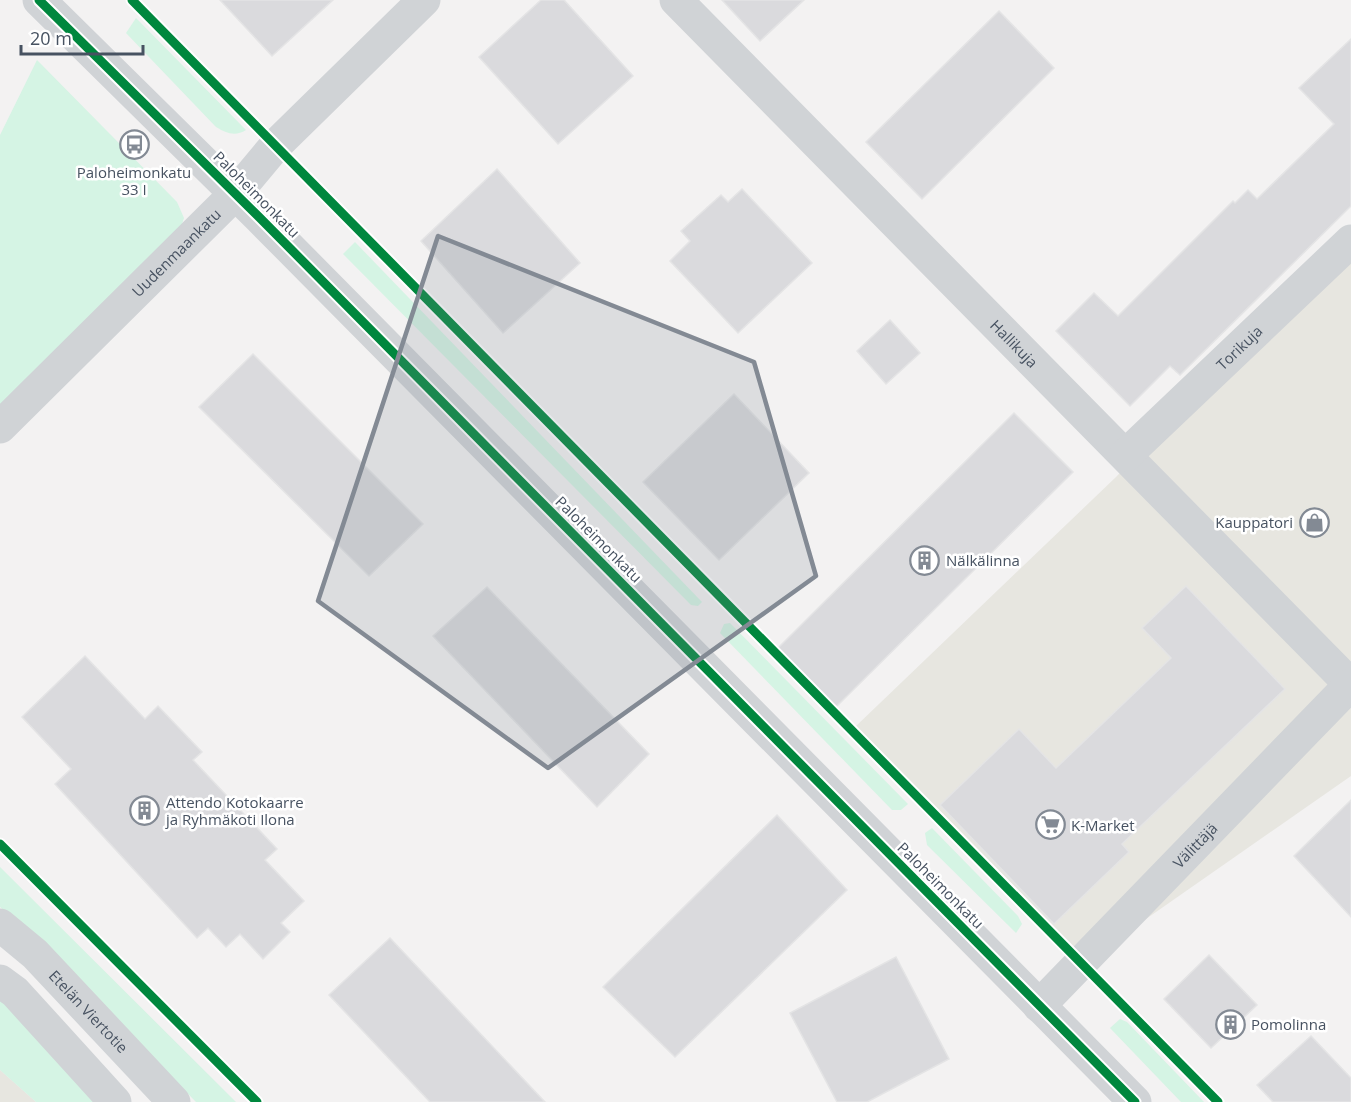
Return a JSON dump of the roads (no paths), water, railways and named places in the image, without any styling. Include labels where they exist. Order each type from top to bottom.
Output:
[{"type":"street","name":"Paloheimonkatu","points":[[39,0],[235,194],[1135,1102]]},
{"type":"street","name":"Uudenmaankatu","points":[[0,428],[235,194],[276,145],[424,0]]},
{"type":"street","name":"Hallikuja","points":[[676,0],[1126,454],[1351,685]]},
{"type":"street","name":"Torikuja","points":[[1126,454],[1351,241]]},
{"type":"street","name":"Välittäjä","points":[[1040,1006],[1351,685]]},
{"type":"street","name":"Etelän Viertotie","points":[[0,925],[35,954],[174,1102]]},
{"type":"street","points":[[0,981],[15,992],[115,1102]]},
{"type":"place","name":"Paloheimonkatu 33 I","points":[[134,145]]},
{"type":"place","name":"Kauppatori","points":[[1314,522]]},
{"type":"place","name":"Nälkälinna","points":[[925,560]]},
{"type":"place","name":"Attendo Kotokaarre ja Ryhmäkoti Ilona","points":[[145,811]]},
{"type":"place","name":"K-Market","points":[[1050,825]]},
{"type":"place","name":"Pomolinna","points":[[1230,1024]]}]
